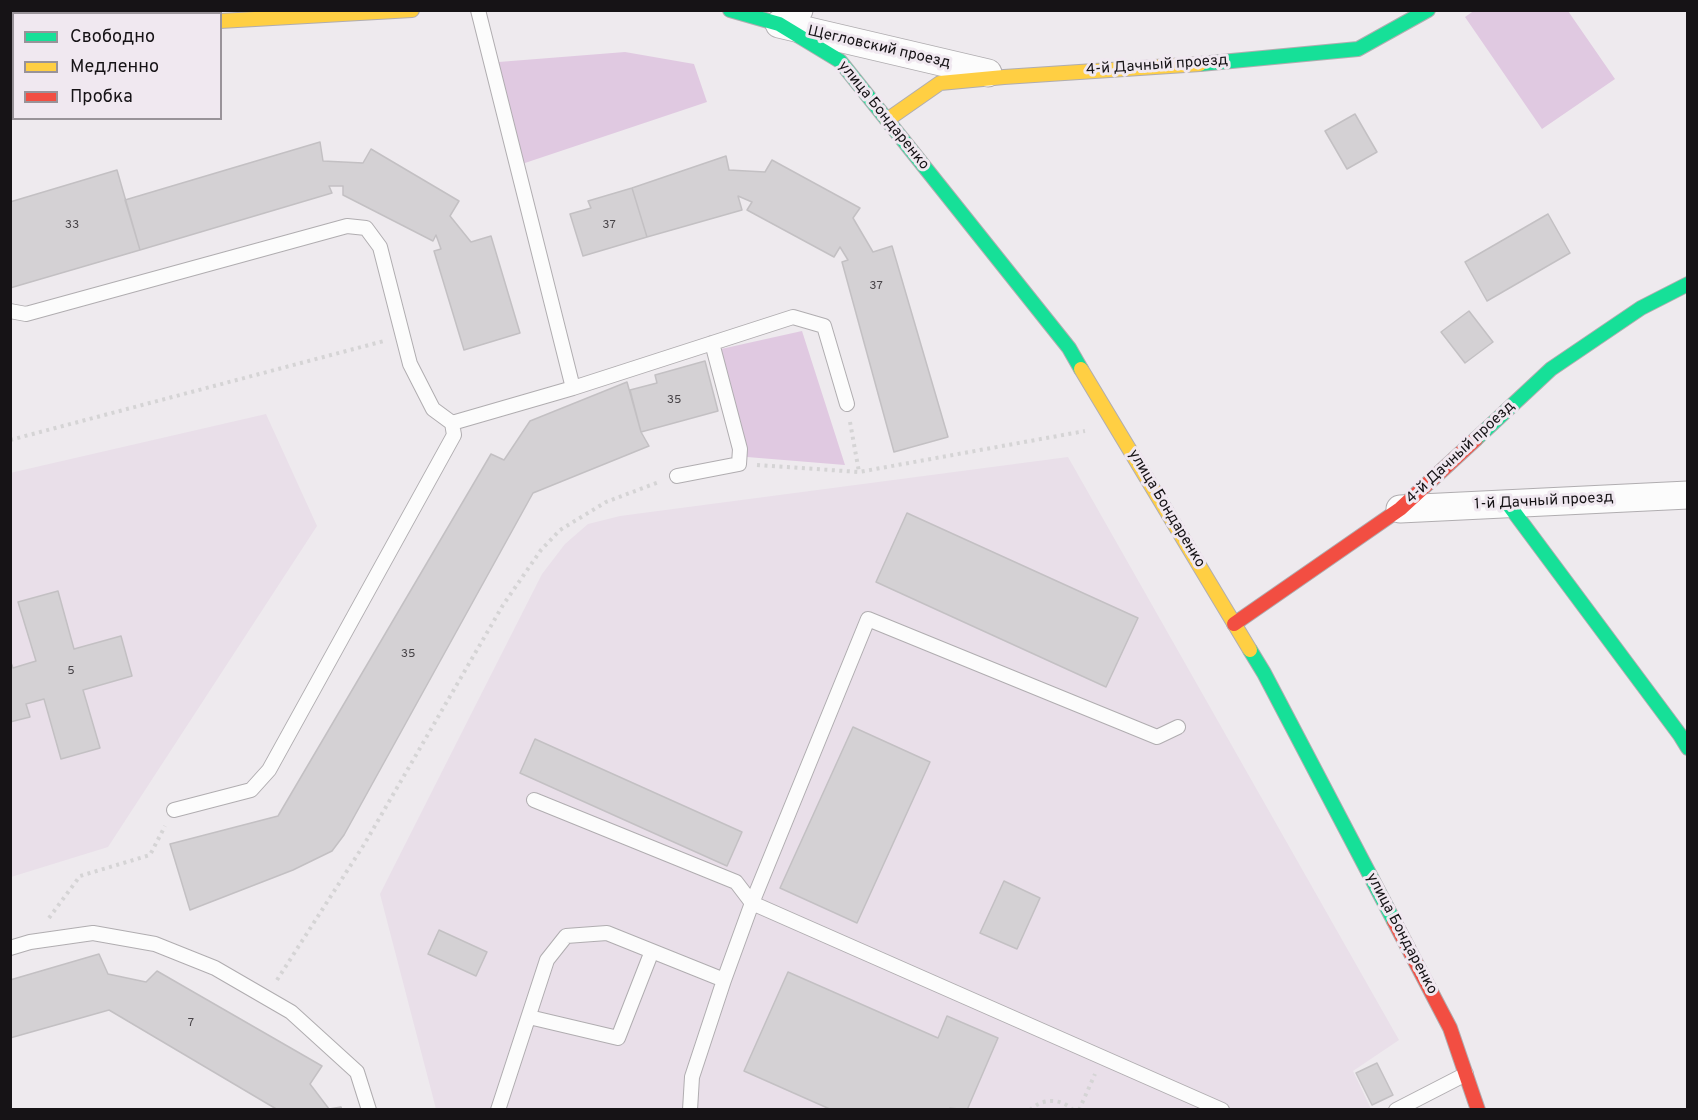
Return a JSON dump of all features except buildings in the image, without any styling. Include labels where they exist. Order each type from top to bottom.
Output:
[{"type":"street","points":[[222,21],[412,10]]},
{"type":"street","name":"улица Бондаренко","points":[[730,10],[789,17],[840,61],[1069,348],[1264,674],[1445,1017],[1478,1110]]},
{"type":"street","name":"4-й Дачный проезд","points":[[886,120],[940,83],[1165,67],[1358,49],[1428,10]]},
{"type":"street","name":"Щегловский проезд","points":[[789,17],[1004,77]]},
{"type":"street","name":"4-й Дачный проезд","points":[[1234,624],[1400,509],[1551,369],[1641,308],[1688,284]]},
{"type":"street","name":"1-й Дачный проезд","points":[[1400,509],[1688,495]]},
{"type":"street","points":[[1508,504],[1688,748]]},
{"type":"lane","points":[[478,10],[573,388]]},
{"type":"lane","points":[[10,311],[26,314],[347,226],[366,228],[380,247],[410,364],[433,409],[452,423],[454,435],[269,770],[251,790],[174,810]]},
{"type":"lane","points":[[452,423],[573,388],[793,317],[825,326],[847,404]]},
{"type":"lane","points":[[677,476],[739,464],[740,449],[712,343]]},
{"type":"lane","points":[[690,1110],[692,1077],[724,980],[752,903],[868,618],[1157,737],[1178,727]]},
{"type":"lane","points":[[534,800],[736,882],[752,903],[1103,1057],[1192,1103],[1222,1110]]},
{"type":"lane","points":[[10,948],[30,942],[93,933],[155,944],[215,968],[291,1012],[357,1072],[369,1110]]},
{"type":"lane","points":[[498,1110],[547,960],[567,936],[607,933],[724,980]]},
{"type":"lane","points":[[529,1017],[618,1038],[652,951]]},
{"type":"lane","points":[[1396,1110],[1466,1074]]},
{"type":"path","points":[[10,440],[403,336]]},
{"type":"path","points":[[847,404],[859,472]]},
{"type":"path","points":[[739,464],[859,472],[1116,426]]},
{"type":"path","points":[[265,997],[365,843],[502,605],[541,550],[560,530],[606,502],[677,476]]},
{"type":"path","points":[[30,942],[80,876],[150,855],[174,810]]},
{"type":"path","points":[[1079,1110],[1103,1057]]},
{"type":"path","points":[[1030,1110],[1044,1101],[1056,1101],[1068,1105],[1073,1110]]},
{"type":"shaded area","points":[[1475,10],[1568,11],[1615,79],[1542,129],[1465,17]]},
{"type":"shaded area","points":[[625,52],[694,64],[707,102],[513,167],[486,63]]},
{"type":"shaded area","points":[[802,331],[845,465],[747,457],[721,349]]},
{"type":"shaded area","points":[[266,414],[317,526],[108,847],[11,877],[10,473]]},
{"type":"shaded area","points":[[1068,457],[1399,1040],[1353,1071],[1371,1109],[436,1109],[380,894],[542,574],[565,544],[588,524],[620,516]]},
{"type":"traffic: fast","points":[[730,10],[779,24],[840,61],[1069,348],[1081,369]]},
{"type":"traffic: fast","points":[[1200,64],[1358,49],[1428,10]]},
{"type":"traffic: fast","points":[[1476,439],[1551,369],[1641,308],[1688,284]]},
{"type":"traffic: fast","points":[[1508,504],[1688,748]]},
{"type":"traffic: fast","points":[[1250,650],[1394,921]]},
{"type":"traffic: slow","points":[[222,21],[412,10]]},
{"type":"traffic: slow","points":[[887,120],[940,83],[1200,64]]},
{"type":"traffic: slow","points":[[1081,369],[1250,650]]},
{"type":"traffic: jam","points":[[1234,624],[1400,509],[1476,439]]},
{"type":"traffic: jam","points":[[1394,921],[1450,1028],[1478,1110]]}]
